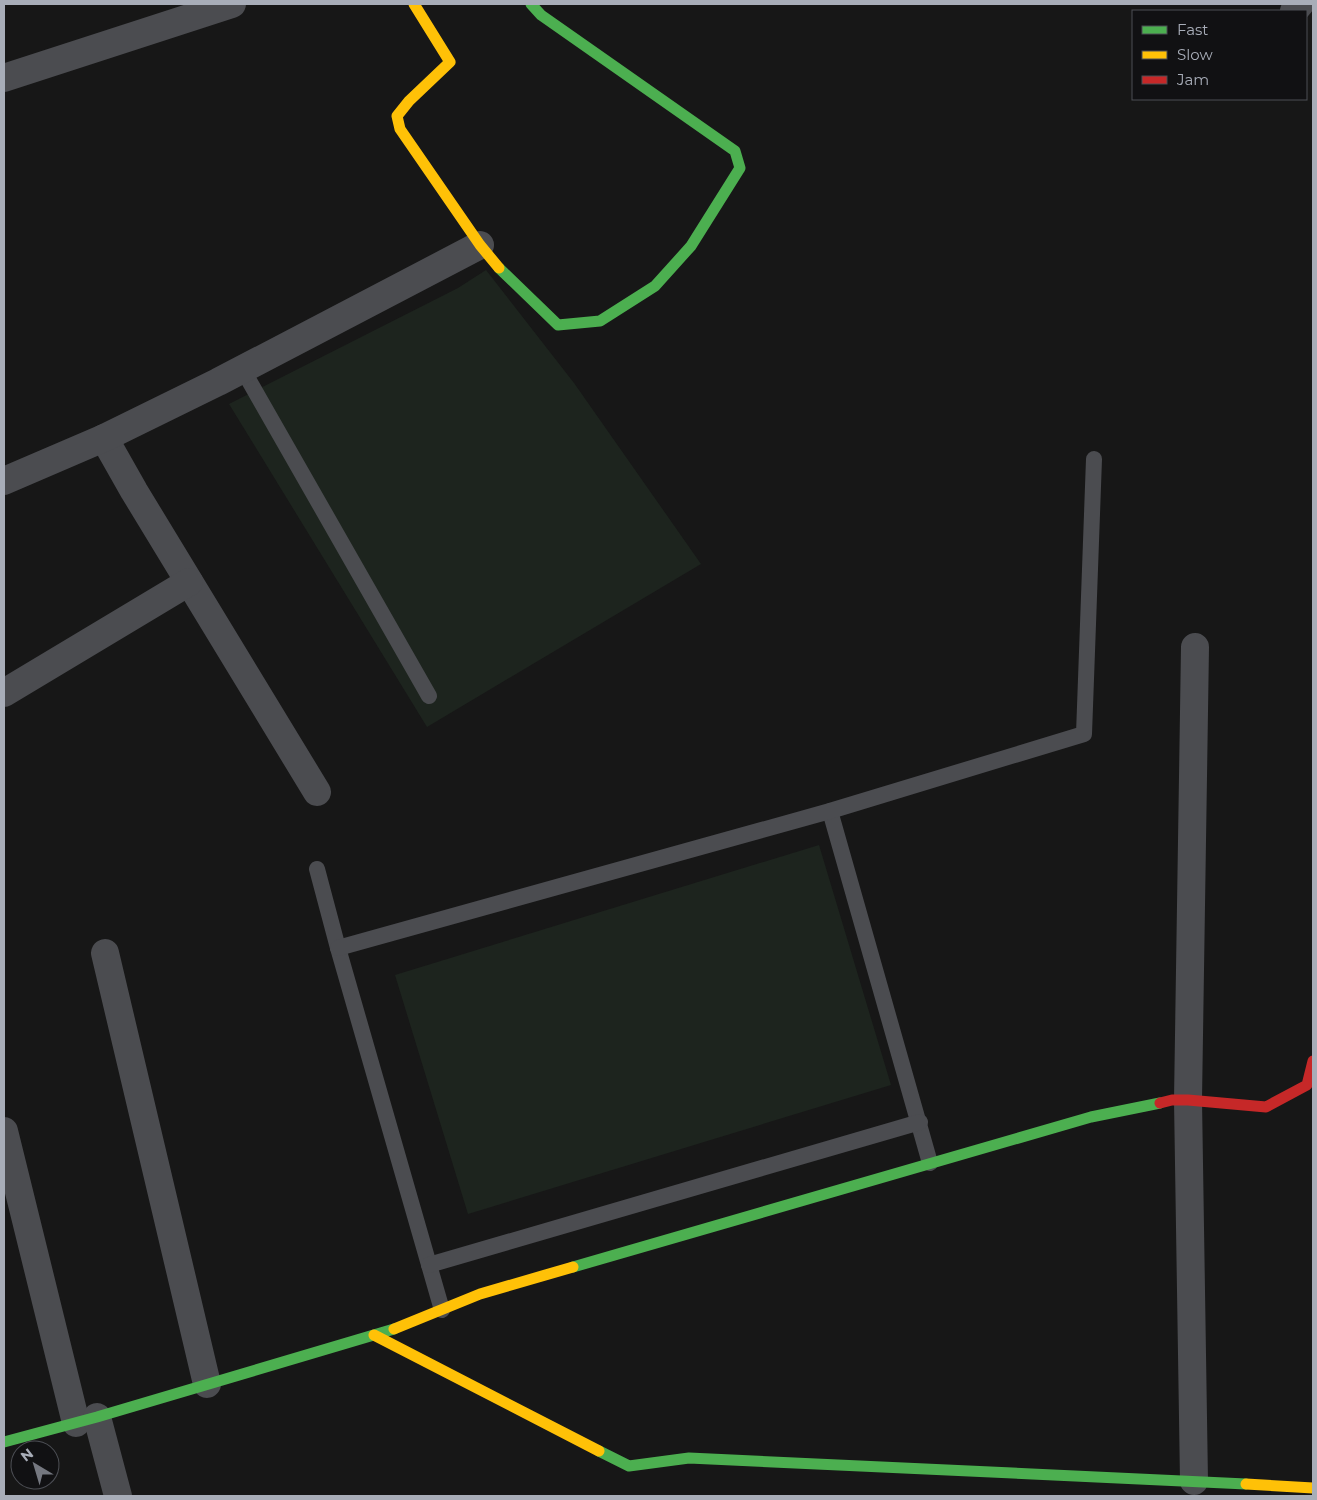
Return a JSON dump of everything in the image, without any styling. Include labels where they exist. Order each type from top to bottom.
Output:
[{"type":"street","points":[[4,78],[232,4]]},
{"type":"street","points":[[414,4],[450,62],[409,101],[397,116],[400,129],[480,245],[502,272],[558,325],[600,321],[655,286],[691,246],[740,168],[735,151],[542,8]]},
{"type":"street","points":[[4,481],[104,438],[243,370],[480,245]]},
{"type":"street","points":[[104,438],[134,492],[317,792]]},
{"type":"street","points":[[4,693],[189,582]]},
{"type":"street","points":[[1194,1480],[1188,1100],[1195,647]]},
{"type":"street","points":[[105,953],[207,1384]]},
{"type":"street","points":[[4,1442],[374,1336],[402,1327],[480,1294],[1091,1117],[1172,1100],[1266,1107],[1307,1085],[1313,1062]]},
{"type":"street","points":[[4,1131],[86,1420],[118,1496]]},
{"type":"street","points":[[374,1336],[629,1466],[689,1458],[1194,1480],[1313,1488]]},
{"type":"lane","points":[[243,370],[429,696]]},
{"type":"lane","points":[[338,948],[830,810],[1084,734],[1094,459]]},
{"type":"lane","points":[[830,810],[920,1122],[930,1163]]},
{"type":"lane","points":[[317,869],[442,1310]]},
{"type":"lane","points":[[429,1265],[920,1122]]},
{"type":"shaded area","points":[[486,270],[574,383],[701,564],[427,727],[229,404],[458,288]]},
{"type":"shaded area","points":[[819,845],[891,1085],[468,1214],[395,975]]},
{"type":"traffic: fast","points":[[499,268],[558,325],[600,321],[655,286],[691,246],[740,168],[735,151],[541,15],[531,4]]},
{"type":"traffic: fast","points":[[573,1267],[1091,1117],[1160,1103]]},
{"type":"traffic: fast","points":[[4,1442],[97,1417],[394,1329]]},
{"type":"traffic: fast","points":[[599,1451],[629,1466],[689,1458],[1246,1484]]},
{"type":"traffic: slow","points":[[414,4],[450,62],[409,101],[397,116],[400,129],[480,245],[499,268]]},
{"type":"traffic: slow","points":[[394,1329],[480,1294],[573,1267]]},
{"type":"traffic: slow","points":[[374,1335],[599,1451]]},
{"type":"traffic: slow","points":[[1246,1484],[1313,1488]]},
{"type":"traffic: jam","points":[[1160,1103],[1172,1100],[1188,1100],[1266,1107],[1307,1085],[1313,1061]]}]
